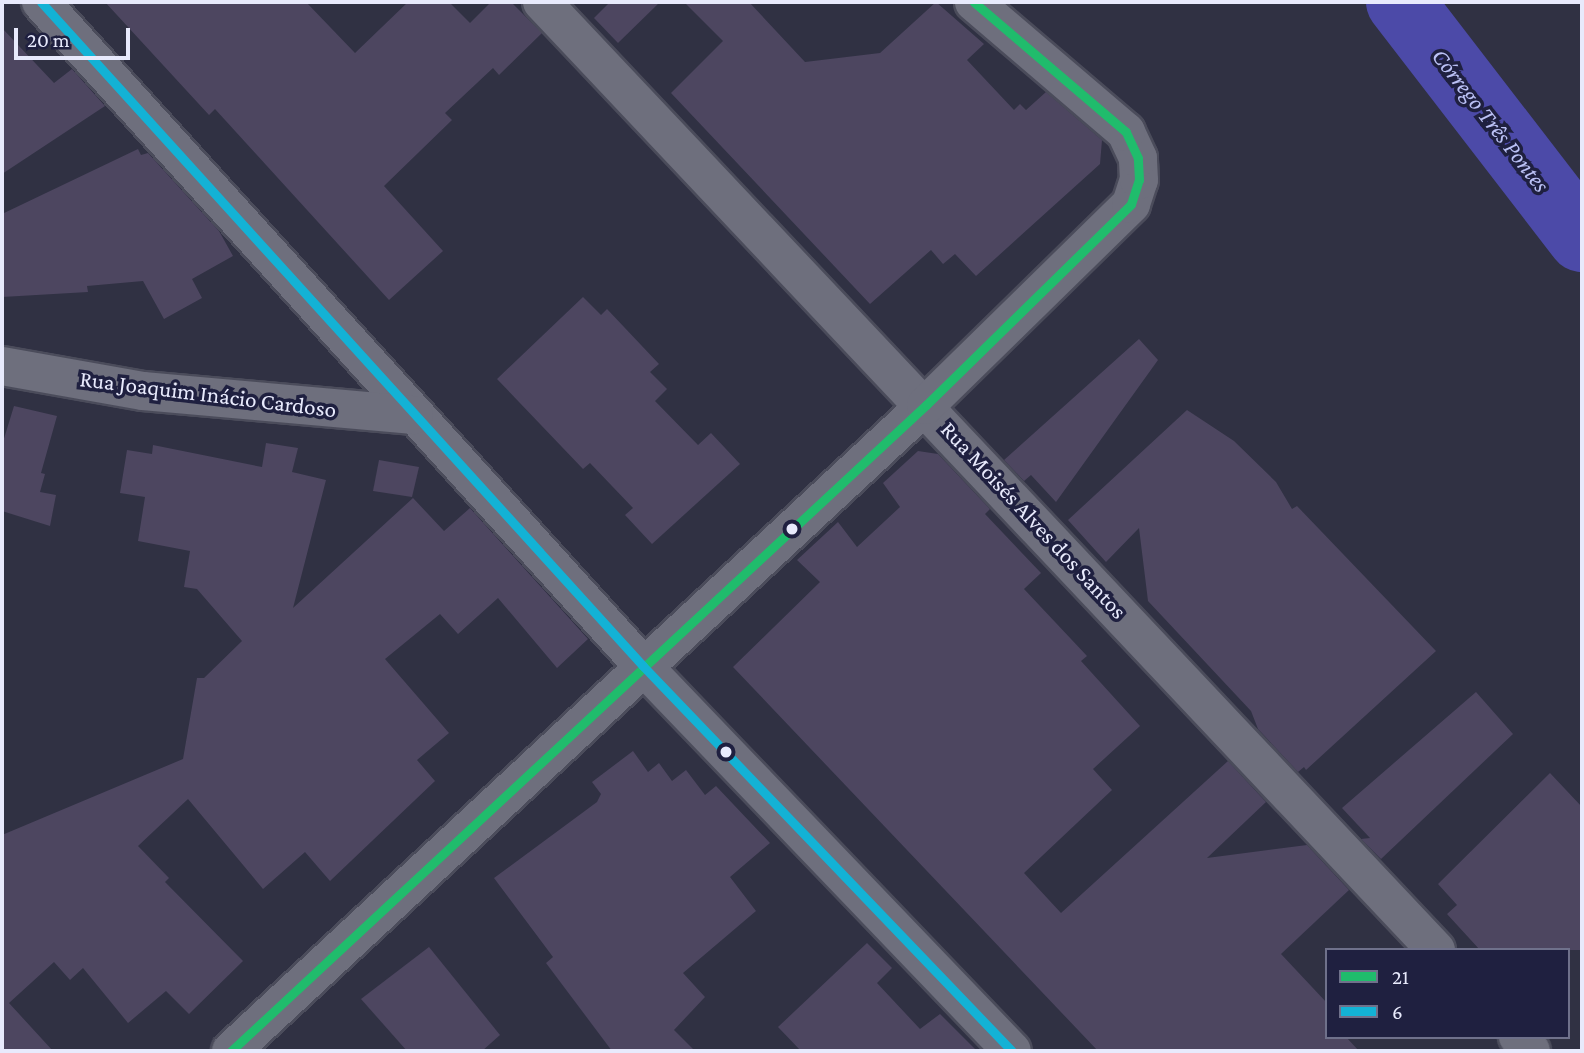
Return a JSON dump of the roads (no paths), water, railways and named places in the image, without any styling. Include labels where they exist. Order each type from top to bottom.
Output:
[{"type":"street","points":[[41,2],[643,666],[1012,1051]]},
{"type":"street","name":"Rua Moisés Alves dos Santos","points":[[542,2],[926,405],[1434,948]]},
{"type":"street","points":[[231,1051],[926,405],[1131,204],[1139,180],[1138,158],[1126,132],[974,2]]},
{"type":"street","name":"Rua Joaquim Inácio Cardoso","points":[[2,366],[143,391],[414,415]]},
{"type":"waterway","name":"Córrego Três Pontes","points":[[1400,2],[1582,238]]}]
